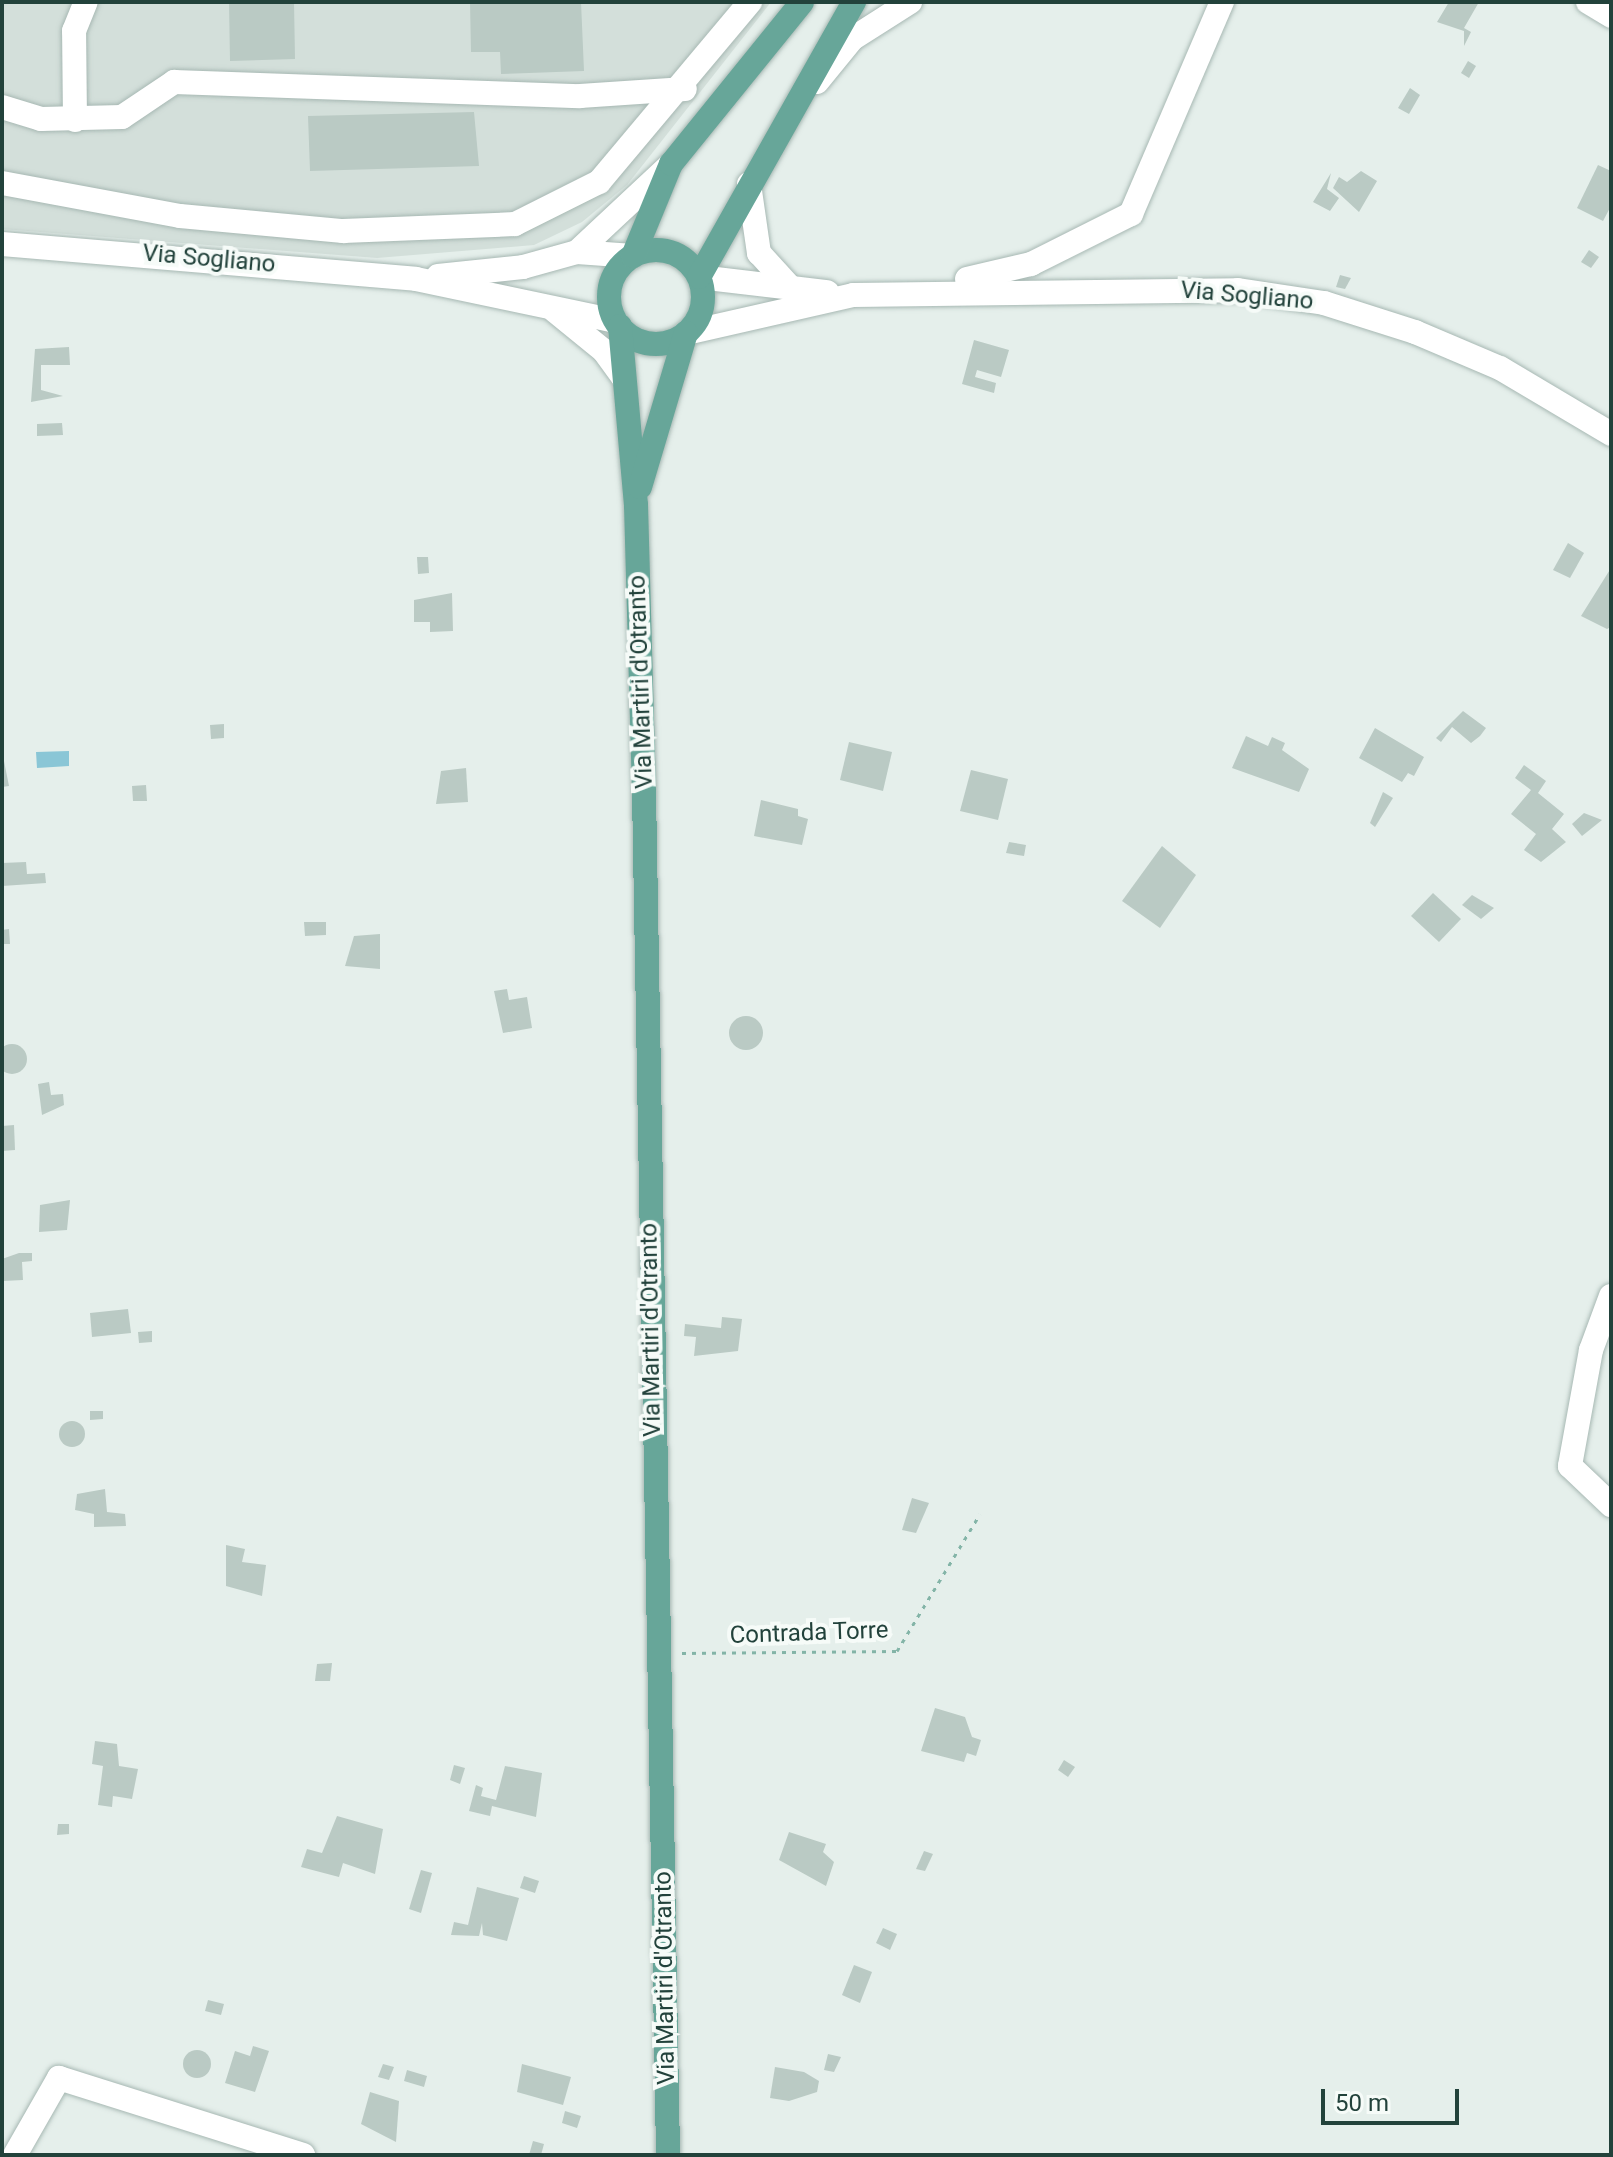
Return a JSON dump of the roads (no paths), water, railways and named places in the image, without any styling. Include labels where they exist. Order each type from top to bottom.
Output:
[{"type":"main road","points":[[618,324],[612,280],[633,256],[671,164],[802,2]]},
{"type":"main road","points":[[686,333],[702,307],[699,277],[773,137],[854,2]]},
{"type":"main road","name":"Via Sogliano","points":[[633,256],[677,254],[699,277]]},
{"type":"main road","name":"Via Sogliano","points":[[618,324],[658,344],[686,333]]},
{"type":"main road","name":"Via Martiri d'Otranto","points":[[618,324],[636,505],[668,2155]]},
{"type":"main road","name":"Via Martiri d'Otranto","points":[[636,505],[686,333]]},
{"type":"street","points":[[75,120],[74,31],[86,2]]},
{"type":"street","points":[[2,183],[180,216],[343,231],[515,224],[599,182],[685,89],[750,2]]},
{"type":"street","points":[[773,137],[852,39],[910,2]]},
{"type":"street","points":[[933,289],[1031,264],[1131,214],[1222,2]]},
{"type":"street","points":[[1588,2],[1611,16]]},
{"type":"street","points":[[2,107],[75,120],[122,117],[174,82],[580,96],[685,89]]},
{"type":"street","points":[[577,252],[671,164]]},
{"type":"street","points":[[749,184],[759,253],[790,287]]},
{"type":"street","name":"Via Sogliano","points":[[2,244],[416,279],[546,305],[618,324]]},
{"type":"street","name":"Via Sogliano","points":[[416,279],[523,267],[577,252],[633,256]]},
{"type":"street","name":"Via Sogliano","points":[[699,277],[853,295]]},
{"type":"street","name":"Via Sogliano","points":[[686,333],[853,295],[933,289],[1238,290],[1324,303],[1500,368],[1611,434]]},
{"type":"street","name":"Via Sogliano","points":[[546,305],[604,351],[624,379]]},
{"type":"street","points":[[1611,1296],[1591,1350],[1570,1466],[1611,1505]]},
{"type":"street","points":[[15,2155],[59,2078],[303,2155]]},
{"type":"water","points":[[69,751],[69,766],[37,768],[36,752]]}]
